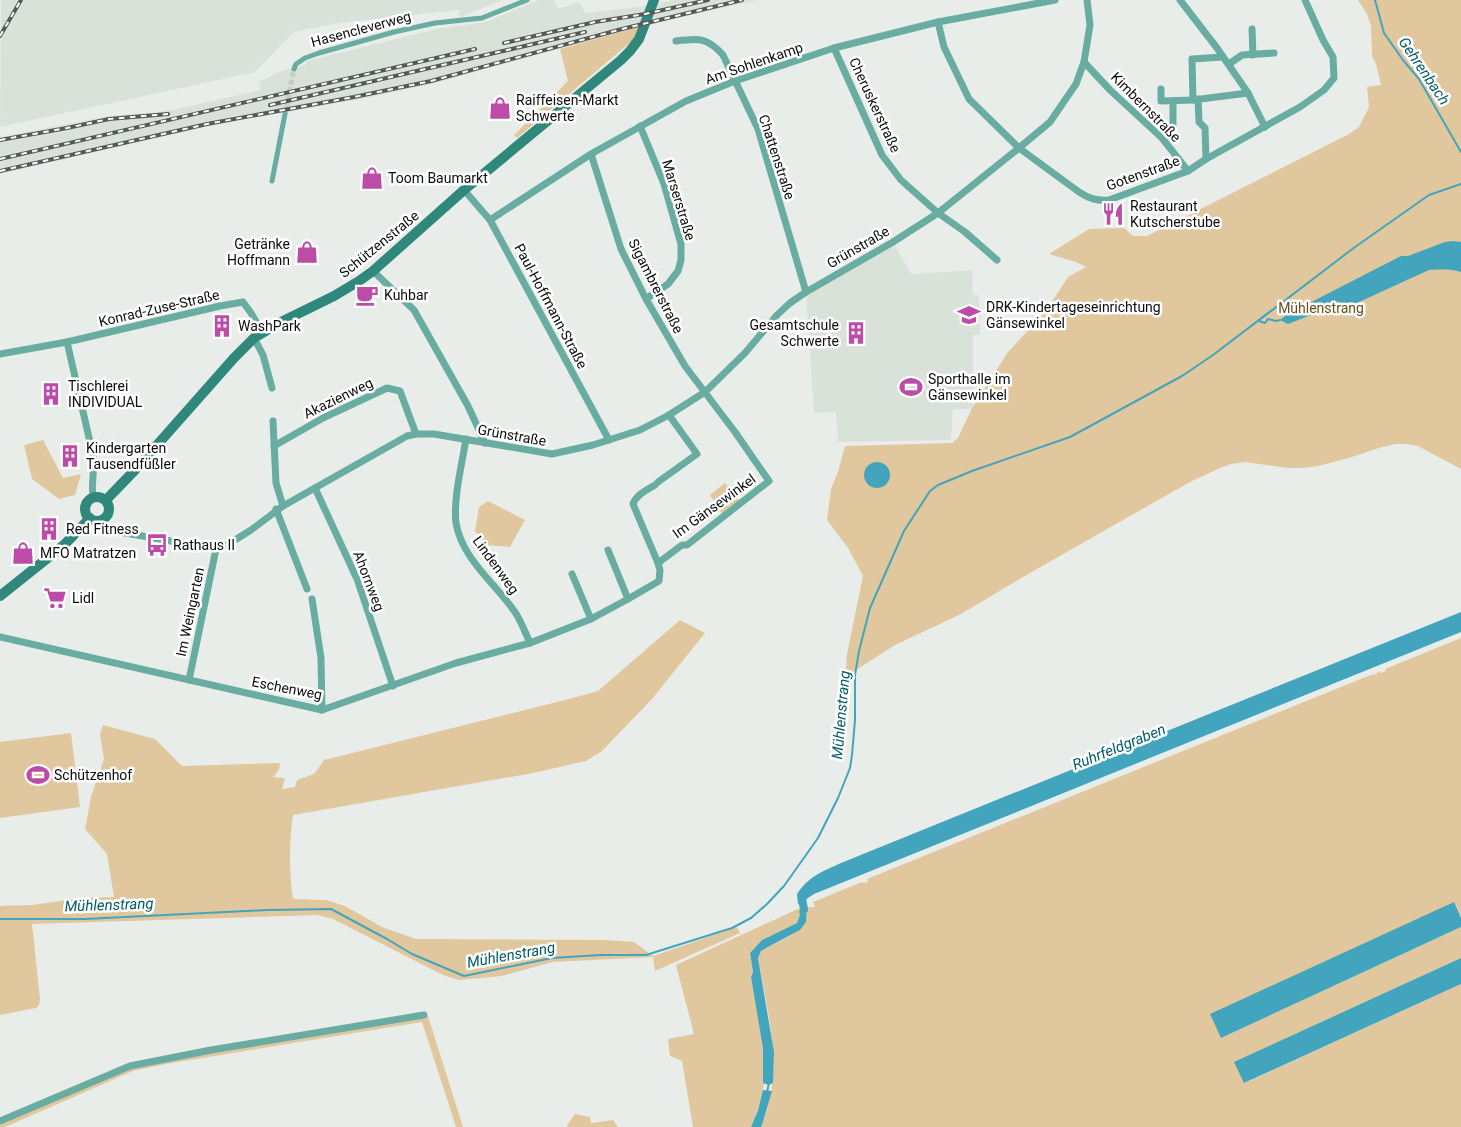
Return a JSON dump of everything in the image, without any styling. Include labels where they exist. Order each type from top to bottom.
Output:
[{"type":"main road","name":"Schützenstraße","points":[[106,500],[234,358],[258,335],[334,296],[373,271],[464,190],[621,60],[639,39],[654,1]]},
{"type":"main road","points":[[102,497],[106,500],[110,510],[106,517],[99,521],[90,518],[85,511],[89,499],[102,497]]},
{"type":"main road","points":[[0,596],[64,545],[90,518]]},
{"type":"street","name":"Hasencleverweg","points":[[294,69],[296,64],[318,53],[435,23],[482,18],[527,0]]},
{"type":"street","name":"Am Sohlenkamp","points":[[490,220],[591,154],[640,126],[686,101],[735,81],[834,48],[938,22],[1055,0]]},
{"type":"street","name":"Grünstraße","points":[[216,549],[227,545],[251,530],[279,507],[407,436],[434,434],[552,454],[640,430],[670,415],[705,392],[745,353],[777,315],[790,303],[889,245],[938,213],[1050,122],[1076,84],[1084,62],[1090,25],[1087,0]]},
{"type":"street","points":[[1180,0],[1248,92],[1265,127]]},
{"type":"street","name":"Gotenstraße","points":[[938,22],[944,47],[969,99],[1019,148],[1090,199],[1098,201],[1108,200],[1188,171],[1265,127],[1324,90],[1334,78],[1333,56],[1323,40],[1305,0]]},
{"type":"street","points":[[1252,29],[1253,54]]},
{"type":"street","name":"Chattenstraße","points":[[676,41],[698,38],[716,47],[723,54],[758,129],[806,292]]},
{"type":"street","name":"Cheruskerstraße","points":[[834,48],[882,154],[900,180],[938,213]]},
{"type":"street","points":[[1229,64],[1242,55],[1274,54]]},
{"type":"street","points":[[1206,159],[1205,128],[1199,122],[1192,59],[1223,56]]},
{"type":"street","name":"Kimbernstraße","points":[[1084,62],[1110,90],[1162,138],[1188,171]]},
{"type":"street","points":[[1161,89],[1161,101],[1195,99],[1248,92]]},
{"type":"street","points":[[1173,101],[1173,129]]},
{"type":"street","points":[[272,181],[285,114]]},
{"type":"street","name":"Marserstraße","points":[[640,126],[664,184],[682,244],[682,260],[678,271],[668,284],[646,299]]},
{"type":"street","name":"Sigambrerstraße","points":[[591,154],[621,249],[646,299],[684,366],[705,392]]},
{"type":"street","name":"Paul-Hoffmann-Straße","points":[[464,190],[490,220],[609,440]]},
{"type":"street","points":[[938,213],[965,232],[997,260]]},
{"type":"street","points":[[373,271],[414,310],[468,406],[485,443]]},
{"type":"street","name":"Konrad-Zuse-Straße","points":[[0,354],[67,342],[243,302],[251,313],[258,335]]},
{"type":"street","points":[[258,335],[272,388]]},
{"type":"street","points":[[67,342],[93,455],[93,497]]},
{"type":"street","name":"Akazienweg","points":[[274,446],[322,418],[387,388],[400,390],[416,434]]},
{"type":"street","name":"Im Gänsewinkel","points":[[658,563],[682,545],[687,545],[770,481],[705,392]]},
{"type":"street","points":[[658,563],[633,504],[638,497],[655,487],[697,454],[670,415]]},
{"type":"street","points":[[273,421],[279,507],[307,589]]},
{"type":"street","name":"Lindenweg","points":[[466,439],[456,504],[456,521],[459,535],[467,552],[515,613],[530,642]]},
{"type":"street","name":"Ahornweg","points":[[315,488],[357,579],[393,686]]},
{"type":"street","points":[[103,520],[114,531],[216,549]]},
{"type":"street","name":"Im Weingarten","points":[[189,680],[216,549]]},
{"type":"street","points":[[608,550],[628,600]]},
{"type":"street","name":"Eschenweg","points":[[0,637],[322,710],[456,663],[530,642],[591,619],[659,581],[660,570],[658,563]]},
{"type":"street","points":[[572,574],[591,619]]},
{"type":"street","points":[[312,600],[321,658],[322,710]]},
{"type":"street","points":[[0,1121],[130,1066],[211,1050],[424,1015]]},
{"type":"shaded area","points":[[1,0],[503,0],[460,17],[458,10],[338,23],[294,32],[255,72],[0,127]]},
{"type":"shaded area","points":[[539,0],[554,0],[558,9],[579,2],[585,13],[647,6],[674,0],[758,0],[641,26],[432,84],[356,100],[216,124],[0,174],[0,137],[109,116],[161,112],[260,90],[259,82],[281,71],[305,65],[307,61],[436,29],[486,22]]},
{"type":"shaded area","points":[[893,242],[911,274],[972,270],[973,295],[979,295],[980,335],[973,335],[973,409],[953,409],[951,440],[838,442],[836,412],[814,413],[806,292]]},
{"type":"green space","name":"Mühlenstrang","points":[[1358,0],[1461,0],[1461,469],[1418,446],[1406,444],[1382,447],[1349,458],[1302,468],[1245,462],[1231,464],[1190,482],[961,614],[895,645],[845,677],[846,659],[863,576],[848,548],[827,520],[831,489],[845,446],[952,443],[958,438],[972,408],[1008,352],[1046,311],[1068,277],[1086,267],[1049,254],[1089,229],[1124,228],[1133,236],[1147,236],[1349,134],[1359,127],[1369,107],[1367,87],[1381,85],[1372,56],[1371,26],[1367,14]]},
{"type":"green space","points":[[641,26],[632,41],[517,138],[514,135],[568,81],[560,49]]},
{"type":"green space","points":[[43,440],[63,478],[81,474],[75,495],[59,499],[32,479],[24,445]]},
{"type":"green space","points":[[725,483],[740,501],[722,514],[710,495]]},
{"type":"green space","points":[[488,501],[525,520],[510,547],[487,545],[475,531],[479,507]]},
{"type":"green space","points":[[680,620],[705,633],[652,699],[602,751],[586,761],[533,773],[293,815],[290,857],[293,899],[326,900],[345,906],[382,927],[416,939],[605,940],[634,942],[653,956],[737,927],[740,933],[655,971],[653,957],[553,962],[502,976],[459,980],[443,975],[333,919],[317,915],[32,924],[40,999],[39,1005],[36,1008],[0,1015],[0,906],[32,905],[81,898],[114,897],[107,854],[85,829],[91,797],[104,759],[100,734],[103,725],[155,739],[182,766],[280,763],[279,770],[273,777],[285,778],[282,789],[295,787],[297,780],[314,774],[324,760],[598,691]]},
{"type":"green space","points":[[1461,638],[1461,918],[1453,902],[1221,1038],[1461,927],[1461,958],[1235,1062],[1245,1083],[1461,984],[1461,1127],[761,1127],[772,1085],[773,1064],[770,1022],[758,958],[761,951],[794,934],[799,929],[804,923],[807,907],[815,907],[813,902],[862,882],[868,882],[867,879],[1380,671],[1381,673],[1386,671],[1385,669]]},
{"type":"green space","name":"Schützenhof","points":[[71,733],[80,807],[0,818],[0,742]]},
{"type":"green space","points":[[800,908],[797,923],[762,940],[750,953],[753,972],[751,977],[762,1033],[764,1062],[763,1090],[751,1127],[693,1127],[682,1061],[670,1056],[668,1039],[694,1034],[676,965]]},
{"type":"green space","points":[[428,1016],[463,1127],[456,1127],[422,1022],[133,1071],[5,1127],[0,1127],[0,1124],[120,1072],[162,1061]]},
{"type":"green space","points":[[575,1114],[590,1117],[591,1123],[613,1120],[618,1127],[568,1127],[567,1125]]},
{"type":"water","points":[[1445,242],[1461,242],[1461,272],[1440,269],[1429,270],[1340,309],[1311,315],[1288,324],[1280,320],[1286,315],[1401,256],[1408,256]]},
{"type":"water","points":[[877,462],[887,465],[890,475],[887,485],[877,488],[867,485],[864,475],[867,465]]},
{"type":"water","points":[[1461,612],[1461,632],[814,894],[798,904],[797,894],[807,882],[841,863]]},
{"type":"water","points":[[1454,902],[1461,918],[1461,927],[1221,1038],[1210,1014]]},
{"type":"water","points":[[807,907],[806,922],[800,930],[761,951],[758,958],[774,1052],[773,1083],[769,1085],[763,1083],[763,1048],[751,977],[753,972],[750,953],[762,940],[797,923],[800,915],[799,911]]},
{"type":"water","points":[[1461,958],[1461,984],[1244,1083],[1234,1062]]},
{"type":"water","points":[[763,1090],[772,1091],[763,1122],[761,1127],[751,1127],[758,1110]]},
{"type":"waterway","name":"Gehrenbach","points":[[1375,0],[1384,33],[1419,79],[1461,152]]},
{"type":"waterway","name":"Mühlenstrang","points":[[0,919],[85,919],[267,910],[331,909],[412,954],[464,976],[552,958],[646,955],[732,928],[751,918],[784,886],[818,838],[838,798],[850,768],[855,720],[855,675],[870,608],[904,531],[930,491],[938,485],[972,471],[1070,437],[1182,376],[1213,355],[1355,247],[1429,195],[1461,184]]},
{"type":"waterway","points":[[1259,321],[1265,323],[1268,319],[1280,320]]},
{"type":"waterway","name":"Ruhrfeldgraben","points":[[804,909],[802,899],[806,893]]},
{"type":"waterway","points":[[767,1093],[769,1082]]},
{"type":"tunnel","points":[[285,114],[294,69]]},
{"type":"railway","points":[[0,36],[21,0]]},
{"type":"railway","points":[[504,43],[595,22],[645,14],[708,0]]},
{"type":"railway","points":[[0,171],[207,124],[431,81],[622,29],[742,0]]},
{"type":"railway","points":[[270,105],[585,32]]},
{"type":"railway","points":[[0,159],[475,49]]},
{"type":"railway","points":[[0,140],[109,119],[168,114]]},
{"type":"place","name":"Raiffeisen-Markt Schwerte","points":[[500,108]]},
{"type":"place","name":"Toom Baumarkt","points":[[372,178]]},
{"type":"place","name":"Restaurant Kutscherstube","points":[[1113,214]]},
{"type":"place","name":"Getränke Hoffmann","points":[[307,252]]},
{"type":"place","name":"Kuhbar","points":[[367,295]]},
{"type":"place","name":"DRK-Kindertageseinrichtung Gänsewinkel","points":[[969,315]]},
{"type":"place","name":"WashPark","points":[[222,326]]},
{"type":"place","name":"Gesamtschule Schwerte","points":[[856,333]]},
{"type":"place","name":"Sporthalle im Gänsewinkel","points":[[911,387]]},
{"type":"place","name":"Tischlerei INDIVIDUAL","points":[[51,394]]},
{"type":"place","name":"Kindergarten Tausendfüßler","points":[[70,456]]},
{"type":"place","name":"Red Fitness","points":[[49,529]]},
{"type":"place","name":"Rathaus II","points":[[157,545]]},
{"type":"place","name":"MFO Matratzen","points":[[23,553]]},
{"type":"place","name":"Lidl","points":[[55,598]]},
{"type":"place","name":"Schützenhof","points":[[38,775]]}]
